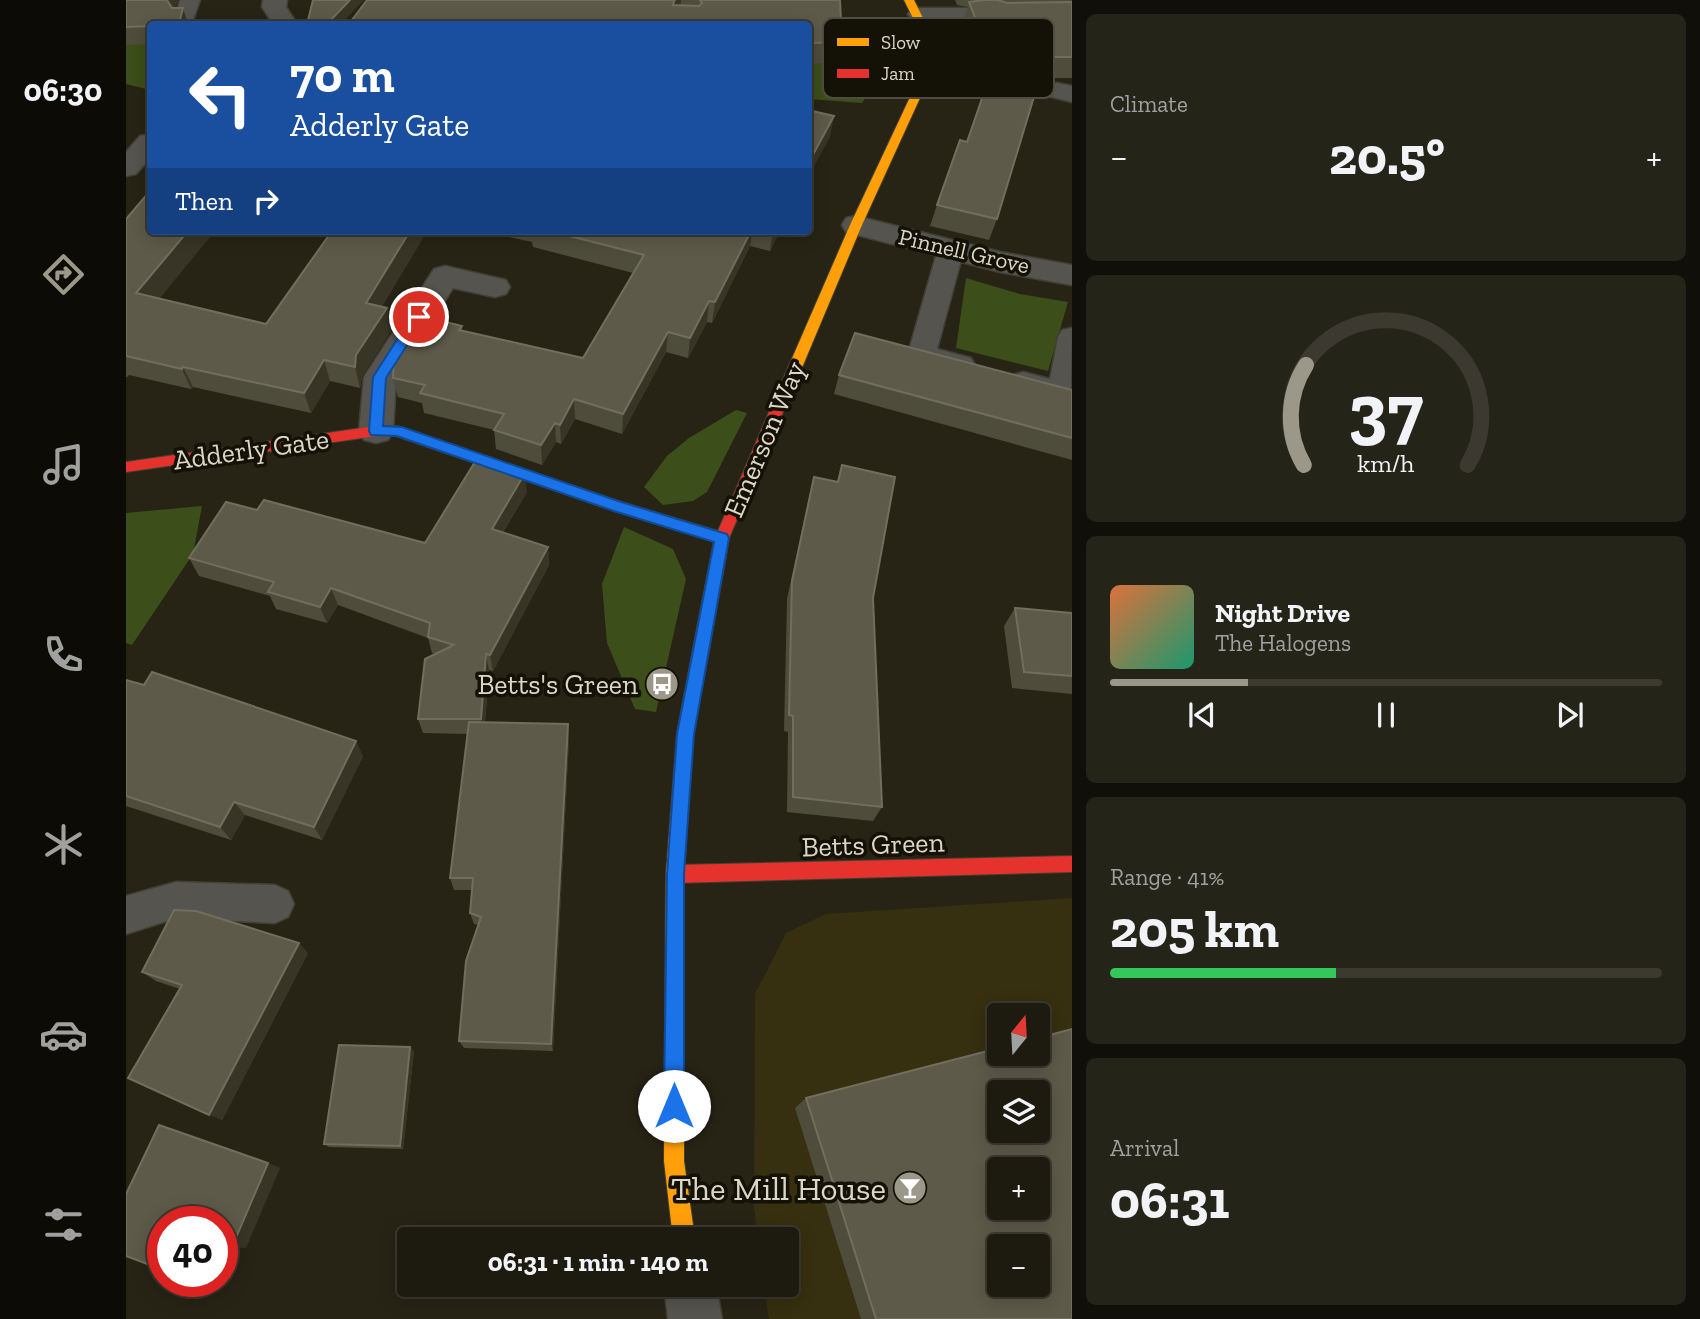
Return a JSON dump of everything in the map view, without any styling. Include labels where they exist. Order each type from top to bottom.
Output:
[{"type":"street","points":[[275,0],[274,7],[283,21]]},
{"type":"street","name":"Emerson Way","points":[[682,1227],[674,1161],[676,874],[685,734],[722,538],[856,225],[915,98]]},
{"type":"street","points":[[126,168],[147,145]]},
{"type":"street","name":"Pinnell Grove","points":[[856,225],[1072,275]]},
{"type":"street","points":[[376,431],[380,377],[445,276],[495,287]]},
{"type":"street","name":"Adderly Gate","points":[[126,467],[376,431],[397,431],[619,507],[722,538]]},
{"type":"street","name":"Betts Green","points":[[676,874],[1072,864]]},
{"type":"street","points":[[692,1297],[695,1319]]},
{"type":"lane","points":[[914,7],[969,14]]},
{"type":"lane","points":[[951,249],[922,354],[1061,393],[1072,337]]},
{"type":"lane","points":[[126,915],[176,900],[275,904]]},
{"type":"shaded area","points":[[1072,898],[1072,1319],[769,1319],[766,1297],[799,1297],[799,1227],[756,1227],[754,1208],[755,994],[786,933],[826,914]]},
{"type":"green space","points":[[126,43],[147,43],[147,89],[126,84]]},
{"type":"green space","points":[[823,59],[823,98],[865,98],[862,103],[812,99],[812,60]]},
{"type":"green space","points":[[966,278],[1020,294],[1068,302],[1048,371],[956,348]]},
{"type":"green space","points":[[736,410],[747,413],[707,492],[693,501],[663,505],[644,487],[667,456],[689,438]]},
{"type":"green space","points":[[202,506],[193,554],[132,645],[126,643],[126,513]]},
{"type":"green space","points":[[624,527],[673,549],[686,579],[656,712],[635,709],[607,643],[602,584]]},
{"type":"building","points":[[126,0],[167,0],[172,8],[183,8],[180,21],[147,21],[147,26],[126,27]]},
{"type":"building","points":[[313,0],[350,0],[330,21],[308,21]]},
{"type":"building","points":[[367,0],[675,0],[673,5],[699,6],[702,3],[700,0],[840,0],[841,18],[823,18],[823,43],[812,43],[812,21],[351,21]]},
{"type":"building","points":[[969,2],[1072,2],[1072,57],[1054,57],[1054,18],[975,18]]},
{"type":"building","points":[[982,98],[1034,98],[997,219],[937,205],[960,140],[967,142]]},
{"type":"building","points":[[812,111],[834,116],[812,157]]},
{"type":"building","points":[[147,194],[147,235],[185,235],[136,293],[266,324],[329,235],[408,235],[366,303],[387,308],[356,355],[355,367],[324,360],[304,393],[126,356],[126,219]]},
{"type":"building","points":[[566,235],[749,235],[715,302],[709,301],[690,338],[668,332],[623,414],[574,399],[560,425],[555,423],[541,445],[494,430],[504,414],[420,393],[425,385],[393,378],[394,359],[422,316],[462,326],[459,330],[583,358],[644,255]]},
{"type":"building","points":[[855,333],[1072,390],[1072,438],[839,375]]},
{"type":"building","points":[[478,457],[525,473],[492,529],[548,547],[490,655],[486,654],[481,719],[418,719],[425,659],[454,645],[428,637],[430,623],[331,588],[320,607],[268,592],[274,582],[189,558],[226,502],[257,510],[264,500],[425,543]]},
{"type":"building","points":[[842,465],[895,477],[873,598],[882,807],[793,797],[793,716],[789,715],[792,581],[814,477],[838,482]]},
{"type":"building","points":[[1015,608],[1072,613],[1072,676],[1024,672]]},
{"type":"building","points":[[152,672],[356,741],[314,827],[234,802],[220,827],[126,796],[126,680],[144,685]]},
{"type":"building","points":[[469,722],[568,724],[551,1044],[459,1041],[466,961],[481,917],[470,913],[473,878],[450,878]]},
{"type":"building","points":[[174,910],[196,911],[299,943],[209,1115],[128,1078],[182,985],[142,972]]},
{"type":"building","name":"The Mill House","points":[[1072,1029],[1072,1319],[876,1319],[806,1098],[987,1051],[987,1066],[1050,1066],[1050,1035]]},
{"type":"building","points":[[339,1045],[410,1047],[400,1146],[324,1144]]},
{"type":"building","points":[[159,1125],[268,1163],[238,1233],[238,1206],[147,1206],[147,1264],[126,1256],[126,1194]]},
{"type":"traffic: slow","points":[[909,0],[918,18]]},
{"type":"traffic: slow","points":[[794,370],[856,225],[915,98]]},
{"type":"traffic: slow","points":[[682,1227],[674,1161],[675,874],[685,734],[702,644]]},
{"type":"traffic: jam","points":[[702,644],[722,538],[794,370]]},
{"type":"traffic: jam","points":[[126,467],[376,431],[397,431],[619,507],[722,538]]},
{"type":"traffic: jam","points":[[675,874],[1072,864]]},
{"type":"place","name":"Betts's Green","points":[[662,684]]},
{"type":"place","name":"The Mill House","points":[[910,1188]]},
{"type":"route","points":[[419,317],[380,377],[376,431],[397,431],[619,507],[722,538],[685,734],[676,874],[674,1106]]}]
